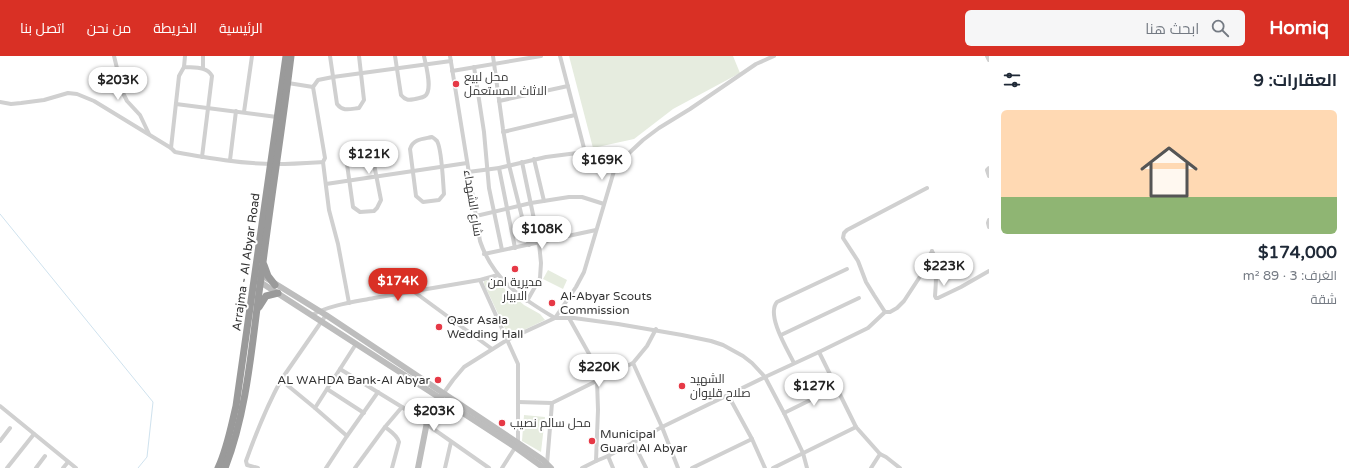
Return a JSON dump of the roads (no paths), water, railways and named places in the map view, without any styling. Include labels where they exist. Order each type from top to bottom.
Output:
[{"type":"highway","name":"Arrajma - Al Abyar Road","points":[[225,468],[240,419],[256,315],[258,277],[264,259],[274,164],[277,117],[286,56]]},
{"type":"highway","name":"Arrajma - Al Abyar Road","points":[[218,468],[228,439],[236,406],[258,277],[291,56]]},
{"type":"highway","points":[[264,259],[265,271],[275,285]]},
{"type":"highway","points":[[256,315],[263,299],[269,295],[278,293]]},
{"type":"street","points":[[114,56],[123,93],[127,101],[140,115],[150,135]]},
{"type":"street","points":[[171,148],[179,76],[184,67],[186,56]]},
{"type":"street","points":[[203,56],[203,68]]},
{"type":"street","points":[[244,112],[252,56]]},
{"type":"street","points":[[330,56],[337,104],[344,110],[359,108],[364,100],[359,56]]},
{"type":"street","points":[[395,56],[402,95],[408,100],[424,97],[430,88],[424,56]]},
{"type":"street","points":[[493,56],[509,165],[529,245]]},
{"type":"street","points":[[452,71],[541,56]]},
{"type":"street","points":[[560,56],[585,152]]},
{"type":"street","points":[[613,168],[634,147],[659,128],[690,109],[756,64],[774,56]]},
{"type":"street","points":[[987,56],[989,60]]},
{"type":"street","points":[[349,303],[338,244],[329,210],[323,162],[325,158],[313,87],[318,80],[426,64],[450,58]]},
{"type":"street","name":"شارع الشهداء","points":[[450,58],[480,242],[484,254],[490,266],[506,284],[527,301],[555,318]]},
{"type":"street","points":[[184,67],[203,68],[209,71],[212,76],[202,157]]},
{"type":"street","points":[[474,67],[484,132],[486,170],[502,250]]},
{"type":"street","points":[[288,83],[313,87]]},
{"type":"street","points":[[499,101],[568,86]]},
{"type":"street","points":[[0,102],[21,103],[44,100],[68,93],[77,94],[88,98],[150,135],[171,148],[174,152],[202,157],[274,164],[323,162]]},
{"type":"street","points":[[176,104],[277,117]]},
{"type":"street","points":[[230,160],[236,112]]},
{"type":"street","points":[[503,132],[575,115]]},
{"type":"street","points":[[432,137],[437,141],[442,167],[444,194],[439,200],[423,202],[419,200],[416,196],[413,171],[410,150],[411,146],[417,140],[432,137]]},
{"type":"street","points":[[367,150],[372,154],[378,177],[381,200],[377,208],[371,212],[360,212],[353,207],[350,181],[346,157],[347,155],[350,152],[367,150]]},
{"type":"street","points":[[468,172],[499,168],[534,159],[585,152],[606,160],[613,168],[614,171],[584,272],[576,287],[555,318]]},
{"type":"street","points":[[534,159],[544,201]]},
{"type":"street","points":[[522,162],[539,243],[541,263],[540,278],[527,301]]},
{"type":"street","points":[[326,184],[467,163]]},
{"type":"street","points":[[499,168],[515,248]]},
{"type":"street","points":[[989,168],[987,170],[989,176]]},
{"type":"street","points":[[885,312],[866,282],[858,261],[843,238],[844,233],[847,230],[927,188]]},
{"type":"street","points":[[476,216],[531,203],[569,197],[582,197],[604,204]]},
{"type":"street","points":[[989,220],[989,227]]},
{"type":"street","points":[[484,254],[596,230]]},
{"type":"street","points":[[582,468],[662,427],[868,328],[885,312],[890,312],[897,308],[904,301],[921,275],[932,251],[934,254],[936,271],[936,298],[961,287],[989,271]]},
{"type":"street","points":[[794,363],[774,320],[772,312],[776,302],[847,268]]},
{"type":"street","points":[[312,315],[319,311],[349,303],[480,280],[498,275]]},
{"type":"street","points":[[258,277],[275,285],[326,315],[441,396]]},
{"type":"street","points":[[258,277],[278,293],[322,322],[441,396],[547,467]]},
{"type":"street","points":[[480,280],[518,364],[516,445],[502,468]]},
{"type":"street","points":[[413,291],[492,349]]},
{"type":"street","points":[[781,335],[859,298]]},
{"type":"street","points":[[258,468],[247,464],[246,461],[271,399],[281,380],[326,315]]},
{"type":"street","points":[[418,468],[426,424],[431,412],[441,396],[464,367],[507,340],[555,318],[570,318],[656,329],[711,341],[723,345],[743,356],[765,377],[803,453],[807,468]]},
{"type":"street","points":[[570,318],[602,378]]},
{"type":"street","points":[[518,402],[552,403],[633,363],[647,346],[656,329]]},
{"type":"street","points":[[314,408],[356,344]]},
{"type":"street","points":[[819,352],[856,427],[880,454],[900,468]]},
{"type":"street","points":[[633,363],[662,427],[678,468]]},
{"type":"street","points":[[340,369],[402,407],[489,468]]},
{"type":"street","points":[[281,380],[347,436]]},
{"type":"street","points":[[596,461],[598,410],[597,380]]},
{"type":"street","points":[[784,413],[837,387]]},
{"type":"street","points":[[327,389],[364,413]]},
{"type":"street","points":[[326,468],[378,392]]},
{"type":"street","points":[[728,395],[752,439],[765,468]]},
{"type":"street","points":[[547,467],[552,403]]},
{"type":"street","points":[[0,406],[76,468]]},
{"type":"street","points":[[355,468],[385,426],[402,407]]},
{"type":"street","points":[[385,426],[394,434],[399,442],[392,468]]},
{"type":"street","points":[[773,468],[856,427]]},
{"type":"street","points":[[0,441],[10,428]]},
{"type":"street","points":[[7,468],[34,434]]},
{"type":"street","points":[[692,468],[752,439]]},
{"type":"street","points":[[445,468],[451,442]]},
{"type":"street","points":[[633,442],[646,468]]},
{"type":"street","points":[[871,468],[880,454]]},
{"type":"street","points":[[36,468],[45,456]]},
{"type":"street","points":[[608,456],[613,468]]},
{"type":"street","points":[[63,468],[68,462]]},
{"type":"waterway","points":[[0,214],[153,402],[147,457],[138,468]]},
{"type":"place","name":"محل لبيع الاثاث المستعمل","points":[[456,84]]},
{"type":"place","name":"مديرية امن الابيار","points":[[515,269]]},
{"type":"place","name":"Al-Abyar Scouts Commission","points":[[552,303]]},
{"type":"place","name":"Qasr Asala Wedding Hall","points":[[439,327]]},
{"type":"place","name":"AL WAHDA Bank-Al Abyar","points":[[438,380]]},
{"type":"place","name":"الشهيد صلاح قليوان","points":[[682,386]]},
{"type":"place","name":"محل سالم نصيب","points":[[502,423]]},
{"type":"place","name":"Municipal Guard Al Abyar","points":[[592,441]]}]
